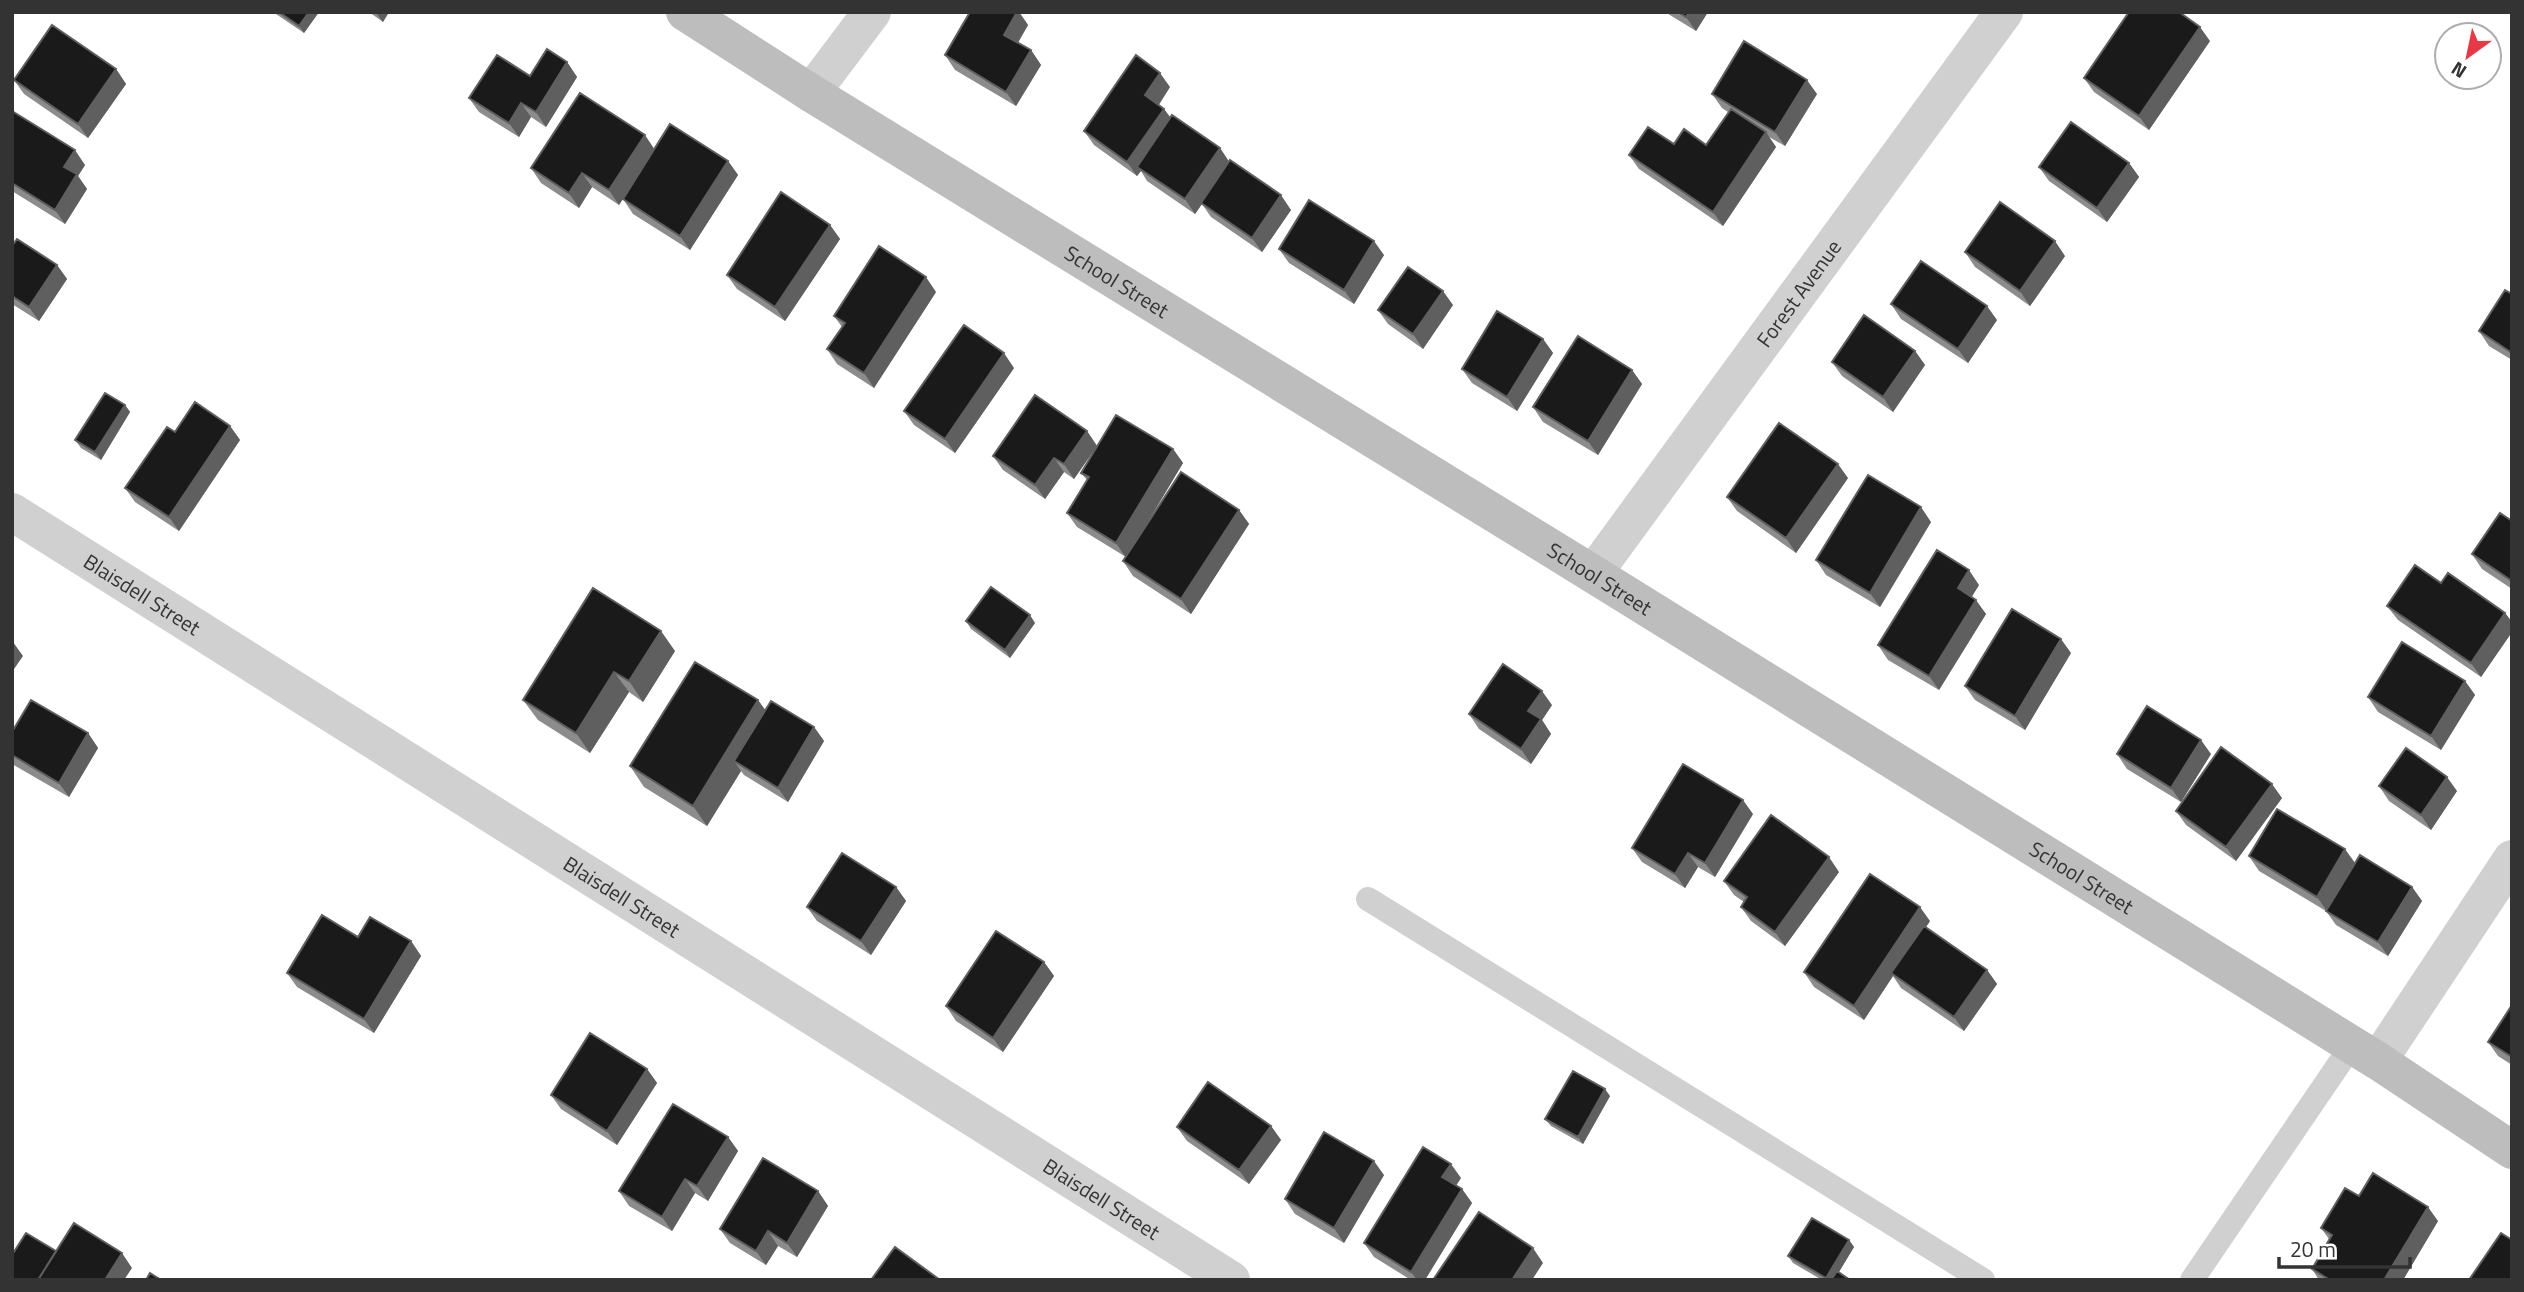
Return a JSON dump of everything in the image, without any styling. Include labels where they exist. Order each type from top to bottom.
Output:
[{"type":"main road","name":"School Street","points":[[685,12],[811,93],[2365,1053],[2512,1150]]},
{"type":"street","points":[[811,93],[872,12]]},
{"type":"street","name":"Forest Avenue","points":[[1593,574],[2004,12]]},
{"type":"street","name":"Blaisdell Street","points":[[12,512],[1231,1280]]},
{"type":"street","points":[[2365,1053],[2512,859]]},
{"type":"lane","points":[[1368,899],[1983,1280]]},
{"type":"lane","points":[[2192,1280],[2365,1053]]},
{"type":"building","points":[[279,12],[309,12],[299,26]]},
{"type":"building","points":[[970,12],[1017,12],[1004,35],[1031,50],[1006,92],[945,55]]},
{"type":"building","points":[[2129,12],[2179,12],[2200,27],[2139,116],[2084,78]]},
{"type":"building","points":[[52,25],[116,69],[78,124],[14,80]]},
{"type":"building","points":[[1744,41],[1807,80],[1775,132],[1712,94]]},
{"type":"building","points":[[547,49],[567,62],[536,112],[521,103],[509,123],[469,98],[497,55],[530,76]]},
{"type":"building","points":[[1136,55],[1160,73],[1145,95],[1164,109],[1127,162],[1084,131]]},
{"type":"building","points":[[580,93],[645,135],[609,190],[582,173],[569,193],[531,168]]},
{"type":"building","points":[[1731,109],[1766,132],[1713,212],[1629,155],[1648,127],[1674,144],[1684,129],[1706,145]]},
{"type":"building","points":[[12,111],[75,150],[64,167],[77,174],[55,210],[12,183]]},
{"type":"building","points":[[1172,115],[1220,148],[1185,199],[1137,167]]},
{"type":"building","points":[[2071,122],[2129,163],[2097,208],[2039,167]]},
{"type":"building","points":[[670,124],[728,161],[680,236],[623,199]]},
{"type":"building","points":[[1230,160],[1281,195],[1252,238],[1201,203]]},
{"type":"building","points":[[781,192],[830,225],[775,307],[727,275]]},
{"type":"building","points":[[1309,200],[1374,241],[1344,290],[1279,249]]},
{"type":"building","points":[[2000,202],[2055,241],[2020,291],[1965,252]]},
{"type":"building","points":[[17,239],[57,265],[29,307],[12,296],[12,246]]},
{"type":"building","points":[[879,246],[926,277],[864,373],[827,349],[845,323],[834,316]]},
{"type":"building","points":[[1921,261],[1987,306],[1958,349],[1891,304]]},
{"type":"building","points":[[1408,267],[1443,291],[1413,334],[1378,310]]},
{"type":"building","points":[[2505,290],[2512,294],[2512,353],[2479,331]]},
{"type":"building","points":[[1497,311],[1543,339],[1507,397],[1462,369]]},
{"type":"building","points":[[1864,315],[1915,351],[1883,397],[1832,362]]},
{"type":"building","points":[[964,325],[1004,353],[945,439],[904,411]]},
{"type":"building","points":[[1578,336],[1632,370],[1588,441],[1533,407]]},
{"type":"building","points":[[105,393],[125,405],[95,452],[75,440]]},
{"type":"building","points":[[1035,395],[1087,431],[1064,464],[1054,458],[1035,485],[993,456]]},
{"type":"building","points":[[195,402],[230,426],[169,517],[125,488],[167,427],[175,432]]},
{"type":"building","points":[[1116,415],[1173,449],[1116,543],[1067,513],[1089,477],[1081,473]]},
{"type":"building","points":[[1779,423],[1838,464],[1786,538],[1727,497]]},
{"type":"building","points":[[1181,472],[1239,510],[1181,599],[1123,561]]},
{"type":"building","points":[[1868,475],[1921,507],[1870,593],[1816,560]]},
{"type":"building","points":[[2500,513],[2512,521],[2512,581],[2472,554]]},
{"type":"building","points":[[1937,550],[1969,570],[1958,588],[1976,600],[1929,676],[1878,645]]},
{"type":"building","points":[[2415,565],[2441,583],[2448,573],[2505,613],[2471,663],[2387,606]]},
{"type":"building","points":[[991,587],[1030,615],[1005,650],[966,621]]},
{"type":"building","points":[[593,588],[661,631],[629,681],[614,672],[576,733],[523,700]]},
{"type":"building","points":[[2012,609],[2061,639],[2015,716],[1965,686]]},
{"type":"building","points":[[2402,642],[2465,681],[2431,736],[2368,697]]},
{"type":"building","points":[[695,662],[758,700],[693,806],[630,766]]},
{"type":"building","points":[[1503,664],[1542,691],[1528,711],[1541,719],[1521,749],[1469,714]]},
{"type":"building","points":[[31,700],[88,733],[59,783],[12,755],[12,732]]},
{"type":"building","points":[[771,701],[814,727],[778,788],[734,761]]},
{"type":"building","points":[[2147,706],[2201,740],[2171,788],[2117,754]]},
{"type":"building","points":[[2221,747],[2272,784],[2226,847],[2176,811]]},
{"type":"building","points":[[2406,748],[2447,777],[2421,815],[2379,786]]},
{"type":"building","points":[[1683,764],[1743,800],[1705,863],[1688,853],[1675,874],[1632,848]]},
{"type":"building","points":[[2277,809],[2345,849],[2317,897],[2249,856]]},
{"type":"building","points":[[1771,815],[1829,857],[1775,932],[1741,907],[1747,897],[1724,881]]},
{"type":"building","points":[[842,853],[896,887],[861,941],[807,907]]},
{"type":"building","points":[[2360,855],[2412,887],[2378,942],[2326,911]]},
{"type":"building","points":[[1870,874],[1920,907],[1854,1006],[1804,972]]},
{"type":"building","points":[[322,915],[358,937],[370,917],[411,941],[364,1019],[287,973]]},
{"type":"building","points":[[1924,926],[1987,970],[1954,1017],[1891,973]]},
{"type":"building","points":[[996,931],[1044,962],[993,1038],[946,1006]]},
{"type":"building","points":[[2512,1005],[2512,1057],[2488,1042]]},
{"type":"building","points":[[590,1033],[647,1069],[607,1131],[551,1095]]},
{"type":"building","points":[[1573,1071],[1605,1089],[1578,1137],[1545,1119]]},
{"type":"building","points":[[1208,1082],[1271,1126],[1239,1170],[1177,1127]]},
{"type":"building","points":[[673,1104],[728,1137],[697,1186],[685,1179],[662,1217],[619,1191]]},
{"type":"building","points":[[1324,1132],[1374,1161],[1334,1228],[1285,1199]]},
{"type":"building","points":[[1423,1147],[1451,1164],[1442,1177],[1462,1189],[1411,1272],[1364,1243]]},
{"type":"building","points":[[763,1158],[818,1191],[787,1243],[768,1231],[756,1251],[720,1229]]},
{"type":"building","points":[[2373,1173],[2428,1207],[2384,1280],[2330,1280],[2312,1269],[2332,1235],[2321,1228],[2345,1188],[2359,1196]]},
{"type":"building","points":[[1479,1212],[1533,1248],[1512,1280],[1433,1280]]},
{"type":"building","points":[[1812,1218],[1849,1240],[1826,1278],[1788,1256]]},
{"type":"building","points":[[74,1223],[122,1253],[105,1280],[38,1280]]},
{"type":"building","points":[[26,1233],[56,1251],[38,1280],[12,1280],[12,1255]]},
{"type":"building","points":[[2501,1233],[2512,1240],[2512,1280],[2469,1280]]},
{"type":"building","points":[[895,1247],[940,1280],[871,1280]]},
{"type":"building","points":[[1837,1271],[1850,1280],[1831,1280]]},
{"type":"building","points":[[150,1273],[161,1280],[146,1280]]}]
